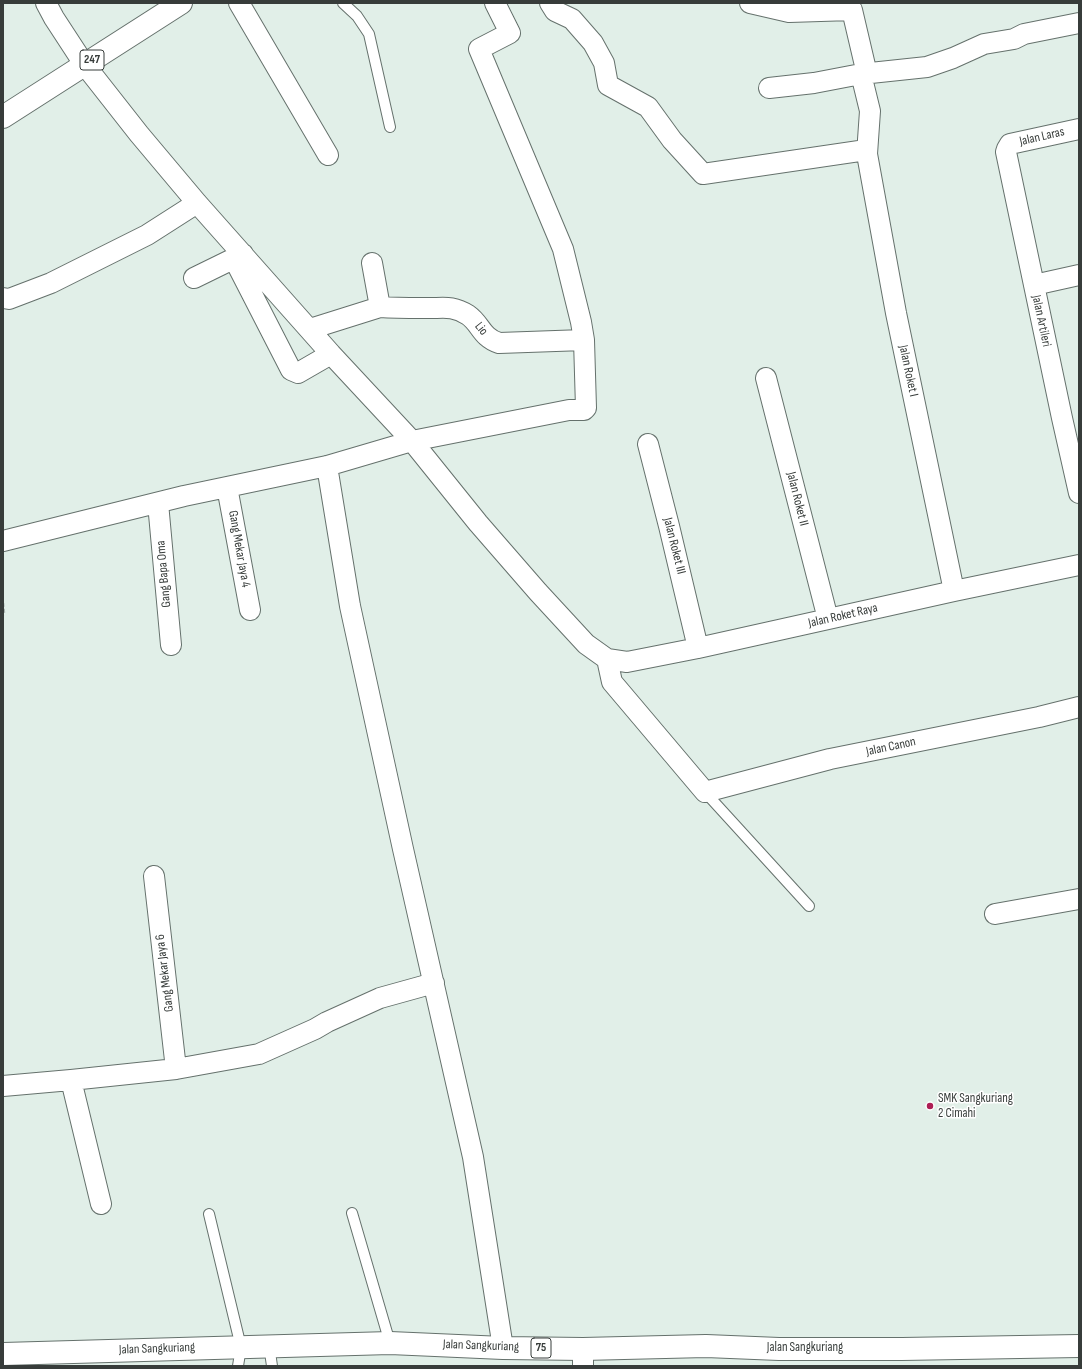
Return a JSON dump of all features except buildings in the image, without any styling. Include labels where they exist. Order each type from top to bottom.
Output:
[{"type":"main road","name":"247","points":[[3,117],[180,3]]},
{"type":"main road","name":"Jalan Sangkuriang","points":[[3,1354],[271,1356],[390,1342],[503,1348],[583,1358],[706,1346],[779,1349],[902,1349],[1079,1346]]},
{"type":"street","points":[[46,3],[84,64],[139,134],[198,203],[238,257],[310,329],[412,441],[478,523],[538,592],[586,644],[607,659],[612,682],[705,792]]},
{"type":"street","points":[[239,3],[328,155]]},
{"type":"street","points":[[3,541],[158,502],[327,466],[412,441],[569,410],[584,410],[586,408],[584,340],[581,322],[562,249],[479,49],[510,33],[495,3]]},
{"type":"street","points":[[550,3],[556,11],[572,19],[593,43],[604,63],[608,85],[648,107],[672,140],[703,174],[866,150]]},
{"type":"street","name":"Jalan Roket I","points":[[750,3],[789,12],[852,10],[870,112],[866,150],[896,313],[954,591]]},
{"type":"street","points":[[769,88],[814,83],[864,74],[927,67],[953,58],[984,44],[1014,39],[1024,34],[1079,23]]},
{"type":"street","name":"Jalan Laras","points":[[1007,149],[1010,144],[1079,128]]},
{"type":"street","name":"Jalan Artileri","points":[[1007,149],[1006,152],[1034,285],[1070,416],[1079,494]]},
{"type":"street","points":[[3,298],[9,299],[51,283],[147,235],[198,203]]},
{"type":"street","points":[[194,278],[238,257]]},
{"type":"street","points":[[238,257],[291,370],[298,373],[332,354]]},
{"type":"street","points":[[372,264],[380,307]]},
{"type":"street","points":[[1034,285],[1079,275]]},
{"type":"street","name":"Lio","points":[[310,329],[380,307],[440,307],[455,309],[473,319],[488,338],[499,343],[584,340]]},
{"type":"street","name":"Jalan Roket II","points":[[766,378],[828,619]]},
{"type":"street","name":"Jalan Roket III","points":[[648,444],[698,648]]},
{"type":"street","points":[[327,466],[350,606],[403,849],[473,1157],[503,1348]]},
{"type":"street","name":"Gang Mekar Jaya 4","points":[[227,487],[250,610]]},
{"type":"street","name":"Gang Bapa Oma","points":[[158,502],[170,645]]},
{"type":"street","name":"Jalan Roket Raya","points":[[607,659],[627,662],[698,648],[954,591],[1079,565]]},
{"type":"street","name":"Jalan Canon","points":[[705,792],[830,759],[1039,717],[1079,707]]},
{"type":"street","name":"Gang Mekar Jaya 6","points":[[154,876],[176,1069]]},
{"type":"street","points":[[995,914],[1079,899]]},
{"type":"street","points":[[3,1086],[176,1069],[259,1054],[380,998],[434,983]]},
{"type":"street","points":[[71,1080],[101,1204]]},
{"type":"lane","points":[[343,3],[357,16],[369,34],[390,127]]},
{"type":"lane","points":[[705,792],[809,906]]},
{"type":"lane","points":[[352,1213],[390,1342]]},
{"type":"lane","points":[[209,1214],[240,1356]]},
{"type":"path","points":[[3,603],[3,615]]},
{"type":"place","name":"SMK Sangkuriang 2 Cimahi","points":[[930,1106]]}]
